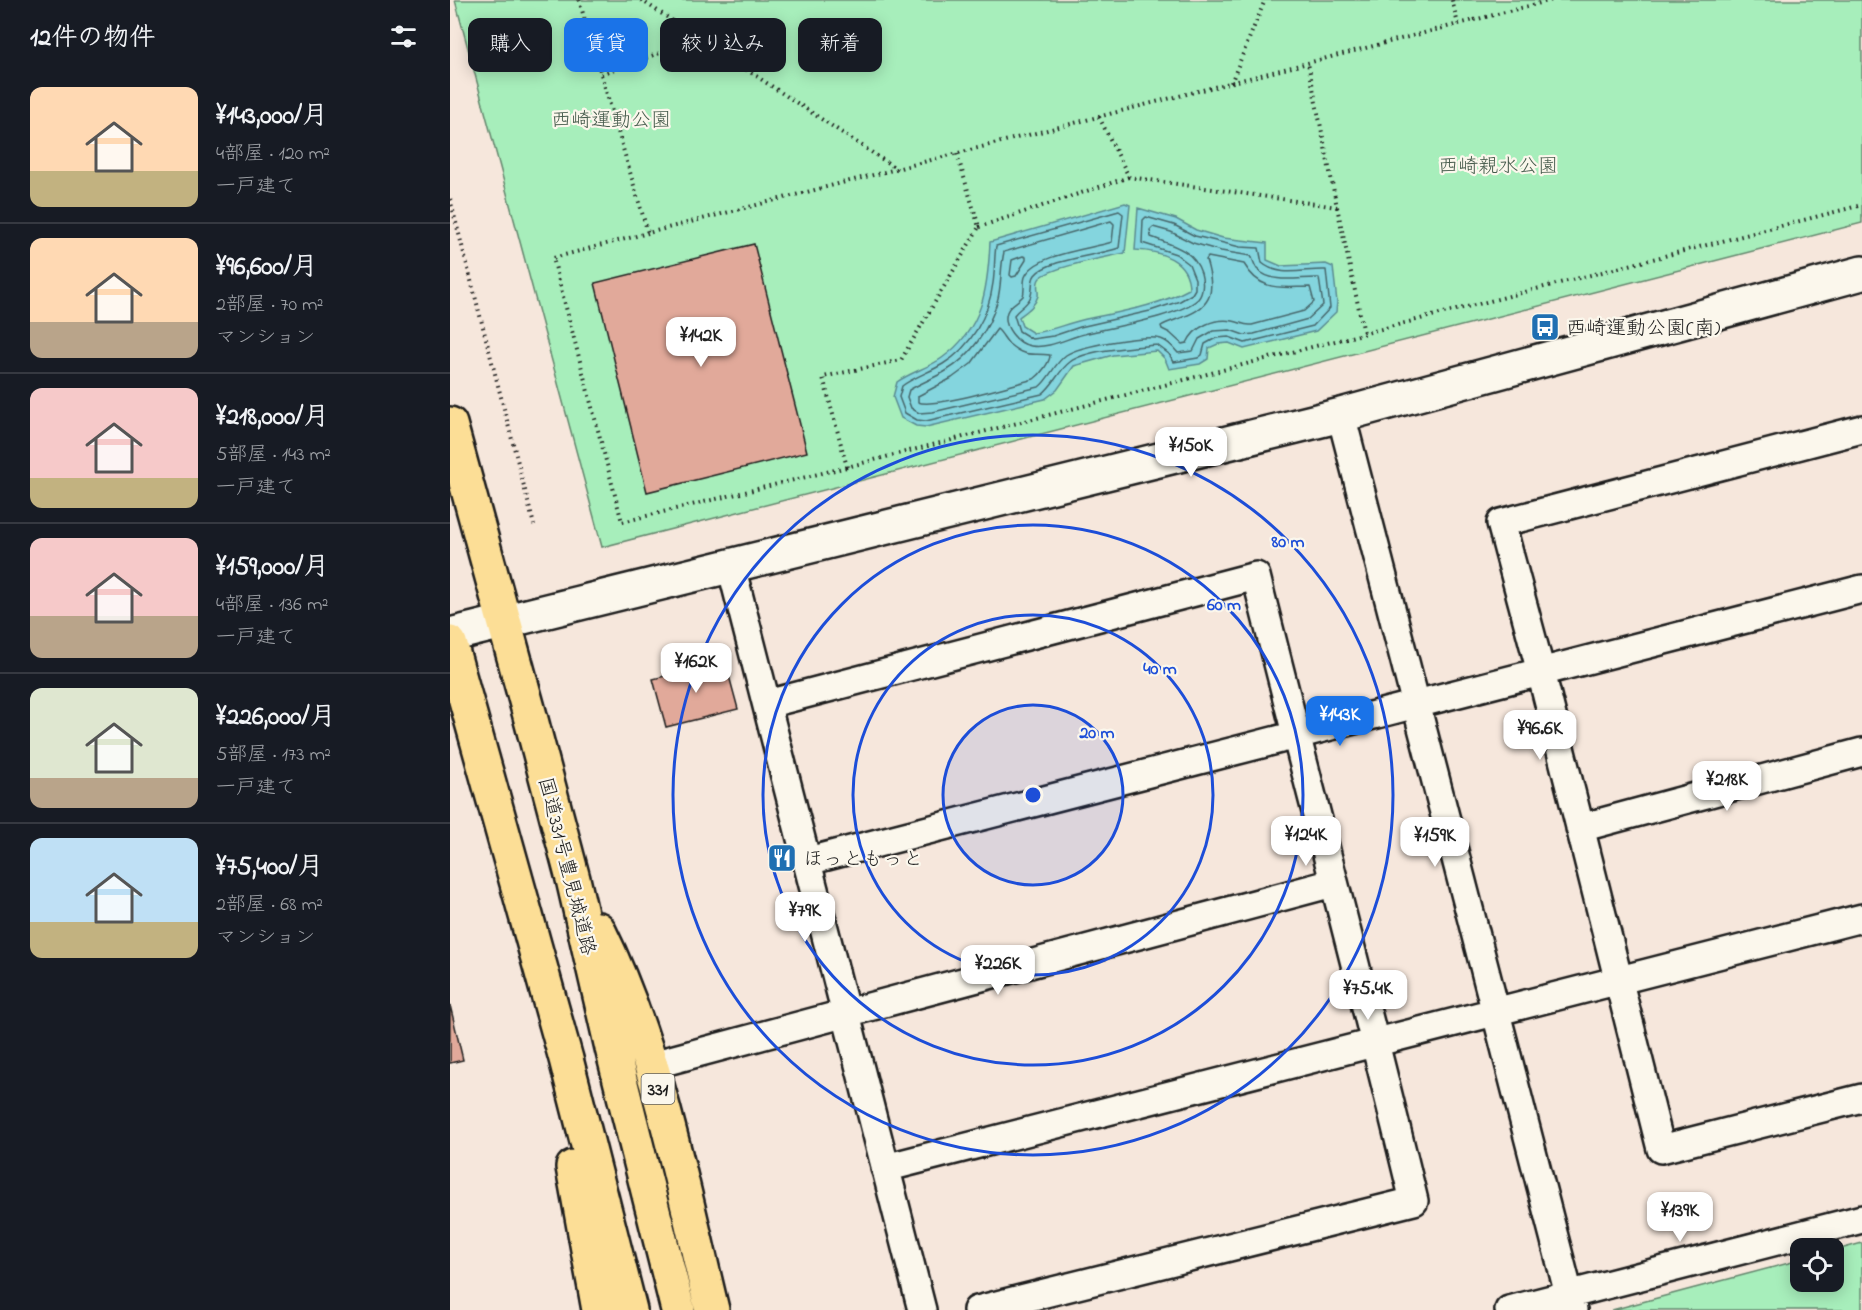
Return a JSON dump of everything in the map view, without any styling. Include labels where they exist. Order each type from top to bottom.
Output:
[{"type":"highway","name":"国道331号豊見城道路","points":[[450,424],[573,879],[612,1048],[678,1310]]},
{"type":"highway","points":[[450,643],[562,1044],[630,1310]]},
{"type":"highway","name":"331","points":[[573,879],[619,971],[652,1065],[712,1310]]},
{"type":"highway","points":[[562,1044],[557,1075],[599,1310]]},
{"type":"street","points":[[450,635],[1341,415],[1862,273]]},
{"type":"street","points":[[1341,415],[1571,1302]]},
{"type":"street","points":[[1862,429],[1501,523],[1541,672],[1661,1149],[1862,1098]]},
{"type":"street","points":[[731,566],[921,1310]]},
{"type":"street","points":[[767,704],[1256,576],[1333,883],[1376,1043],[1413,1201],[977,1310]]},
{"type":"street","points":[[808,861],[1862,589]]},
{"type":"street","points":[[1580,828],[1862,752]]},
{"type":"street","points":[[652,1065],[1333,883]]},
{"type":"street","points":[[885,1168],[1862,918]]},
{"type":"street","points":[[1509,1310],[1571,1302],[1862,1219]]},
{"type":"path","points":[[579,0],[648,233]]},
{"type":"path","points":[[641,0],[668,18]]},
{"type":"path","points":[[1232,83],[1265,0]]},
{"type":"path","points":[[1452,0],[1458,24],[1474,20]]},
{"type":"path","points":[[1552,0],[553,258],[622,522],[847,467],[1862,205]]},
{"type":"path","points":[[601,74],[660,53]]},
{"type":"path","points":[[1308,63],[1364,333]]},
{"type":"path","points":[[750,72],[897,169]]},
{"type":"path","points":[[1099,117],[1128,177]]},
{"type":"path","points":[[957,154],[979,227]]},
{"type":"path","points":[[847,467],[823,377],[901,360],[979,227],[1128,177],[1337,207]]},
{"type":"path","points":[[450,199],[534,525]]},
{"type":"green space","name":"西崎親水公園","points":[[455,0],[1862,0],[1862,223],[602,547],[474,72],[552,72],[552,18],[468,18],[468,48]]},
{"type":"green space","points":[[1862,1243],[1862,1310],[1612,1310],[1790,1263],[1790,1292],[1844,1292],[1844,1248]]},
{"type":"water","points":[[1125,203],[1130,205],[1125,253],[1067,266],[1040,278],[1037,300],[1019,317],[1022,326],[1033,333],[1045,331],[1150,305],[1189,289],[1188,279],[1179,264],[1154,252],[1135,250],[1138,208],[1176,219],[1196,230],[1223,238],[1267,243],[1267,260],[1281,266],[1326,264],[1333,267],[1336,312],[1316,331],[1244,349],[1229,343],[1218,344],[1209,348],[1208,359],[1200,364],[1169,369],[1165,359],[1157,351],[1113,355],[1074,366],[1057,390],[1045,399],[926,427],[916,426],[901,418],[893,397],[897,382],[942,358],[956,347],[975,321],[985,291],[990,242]]},
{"type":"building","points":[[754,244],[807,452],[647,492],[595,283]]},
{"type":"building","points":[[725,661],[738,709],[666,727],[653,679]]},
{"type":"building","points":[[450,1005],[463,1060],[450,1063]]},
{"type":"place","name":"西崎運動公園(南)","points":[[1545,327]]},
{"type":"place","name":"ほっともっと","points":[[782,858]]},
{"type":"park label","name":"西崎運動公園","points":[[611,119]]}]
